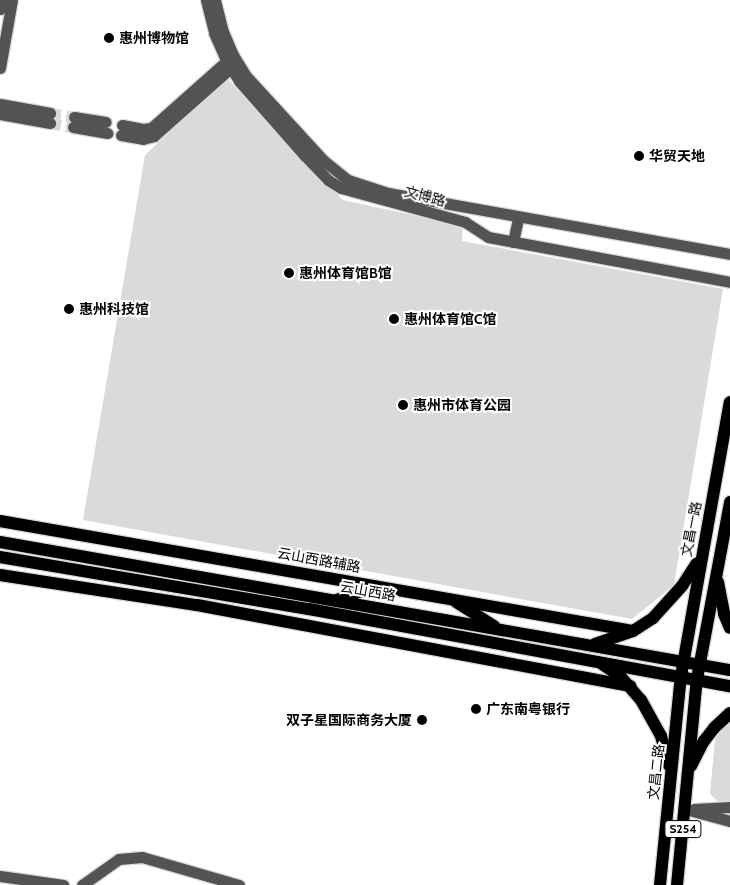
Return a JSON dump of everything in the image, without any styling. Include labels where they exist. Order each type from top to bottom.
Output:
[{"type":"main road","name":"文昌一路","points":[[683,662],[730,402]]},
{"type":"main road","name":"S254","points":[[677,885],[697,679],[716,574],[728,539],[730,502]]},
{"type":"main road","name":"云山西路辅路","points":[[0,521],[633,631]]},
{"type":"main road","name":"云山西路","points":[[0,542],[730,670]]},
{"type":"main road","points":[[589,645],[633,631],[668,604],[682,586],[701,554]]},
{"type":"main road","name":"云山西路","points":[[0,558],[309,609],[730,686]]},
{"type":"main road","points":[[0,568],[21,561]]},
{"type":"main road","points":[[716,574],[724,614],[730,628]]},
{"type":"main road","points":[[0,575],[197,604],[630,686]]},
{"type":"main road","points":[[161,584],[197,604]]},
{"type":"main road","points":[[335,600],[377,586]]},
{"type":"main road","points":[[450,598],[500,630]]},
{"type":"main road","points":[[263,617],[309,609]]},
{"type":"main road","points":[[594,660],[608,667],[630,686],[641,700],[661,736],[671,777]]},
{"type":"main road","name":"文昌二路","points":[[660,885],[683,662]]},
{"type":"main road","points":[[688,773],[704,741],[714,728],[730,713]]},
{"type":"street","points":[[0,10],[2,0]]},
{"type":"street","points":[[0,68],[12,0]]},
{"type":"street","name":"文博路","points":[[206,0],[214,33],[232,61],[323,160],[348,180],[388,193],[518,218],[730,254]]},
{"type":"street","name":"文博路","points":[[215,0],[222,29],[239,81],[304,156],[328,180],[340,188],[465,222],[488,238],[730,282]]},
{"type":"street","points":[[121,130],[143,140],[154,136],[232,61]]},
{"type":"street","points":[[0,104],[50,118],[0,114]]},
{"type":"street","points":[[73,122],[106,127]]},
{"type":"street","points":[[513,242],[518,218]]},
{"type":"street","points":[[685,809],[730,807]]},
{"type":"street","points":[[685,809],[730,821]]},
{"type":"street","points":[[82,885],[119,859],[142,857],[239,885]]},
{"type":"street","points":[[0,876],[63,885]]},
{"type":"shaded area","name":"惠州市体育公园","points":[[227,78],[295,154],[343,200],[463,226],[462,241],[723,289],[674,585],[632,619],[83,520],[145,155]]},
{"type":"shaded area","points":[[730,718],[730,808],[724,807],[710,794],[715,740],[724,723]]},
{"type":"tunnel","points":[[50,113],[74,117]]},
{"type":"tunnel","points":[[50,123],[73,127]]},
{"type":"place","name":"惠州博物馆","points":[[109,38]]},
{"type":"place","name":"华贸天地","points":[[639,156]]},
{"type":"place","name":"惠州体育馆B馆","points":[[289,273]]},
{"type":"place","name":"惠州科技馆","points":[[69,309]]},
{"type":"place","name":"惠州体育馆C馆","points":[[394,319]]},
{"type":"place","name":"惠州市体育公园","points":[[403,405]]},
{"type":"place","name":"广东南粤银行","points":[[476,709]]},
{"type":"place","name":"双子星国际商务大厦","points":[[422,720]]}]
